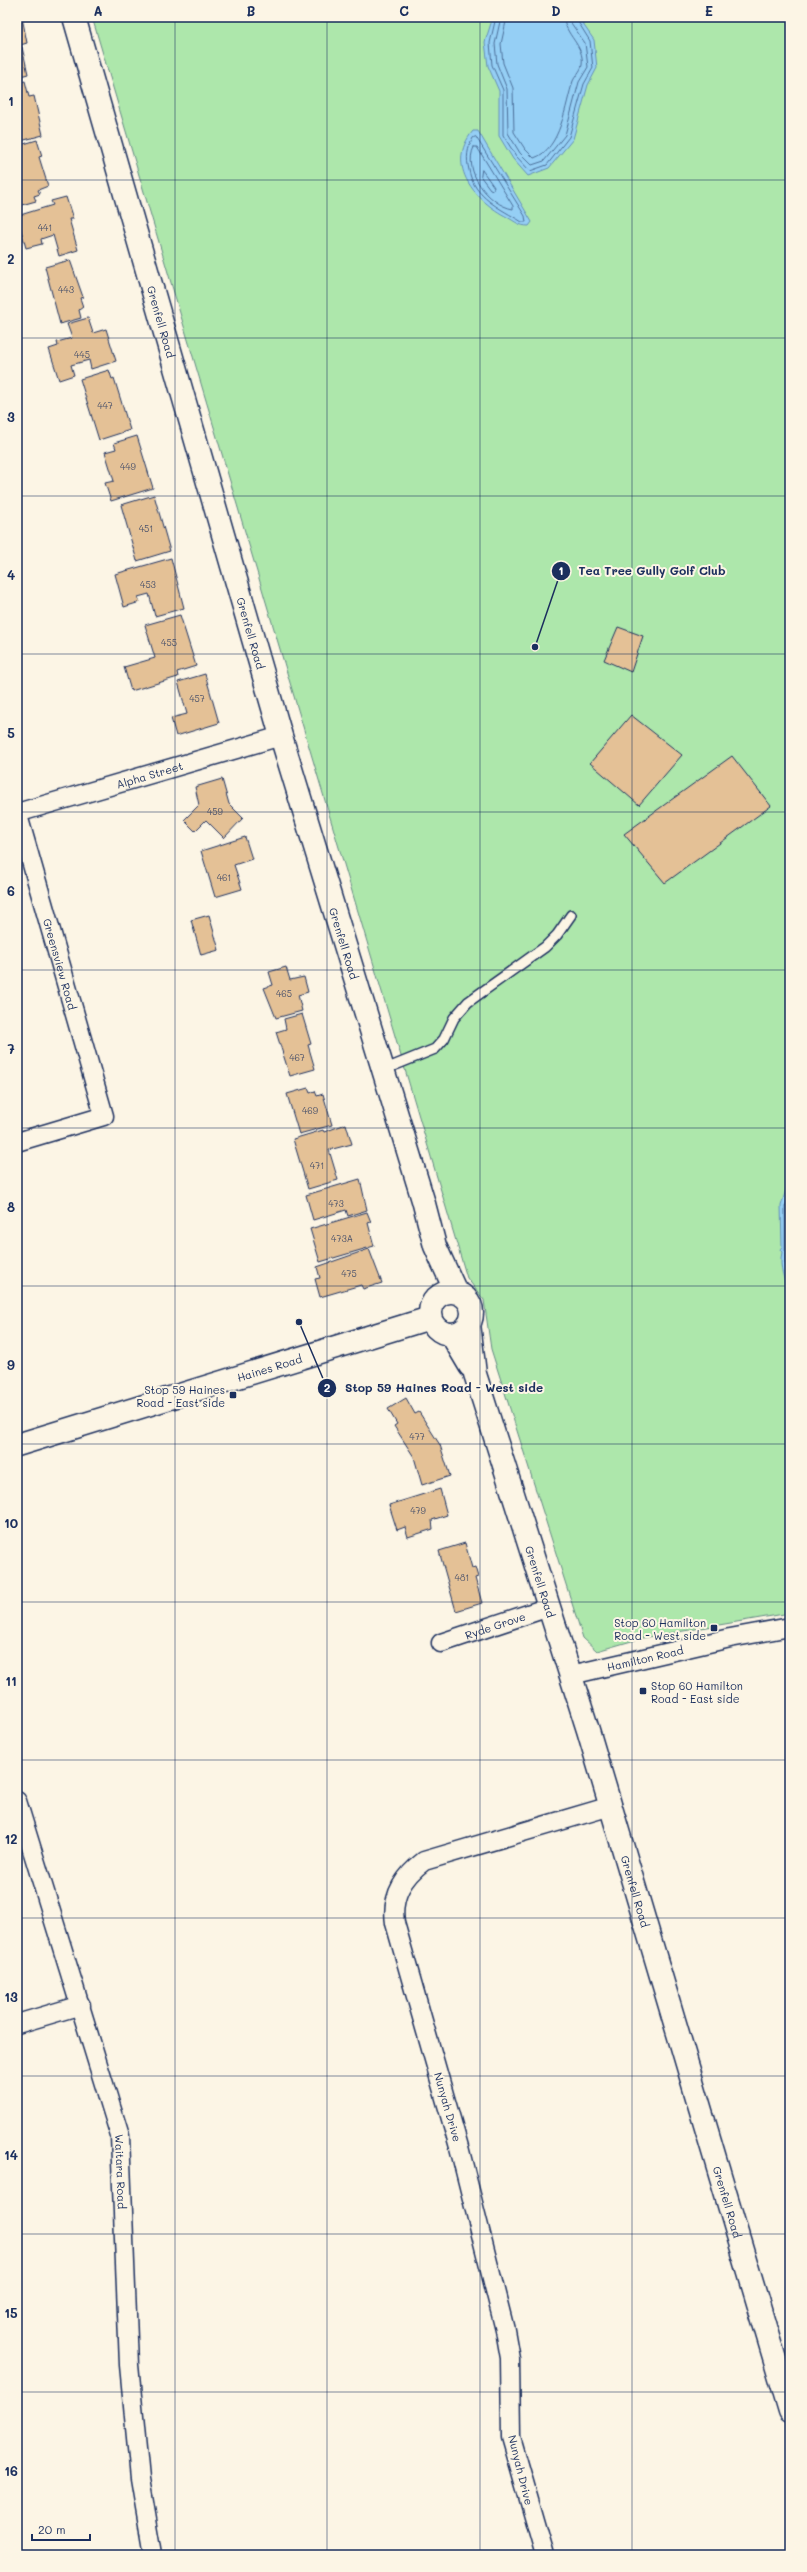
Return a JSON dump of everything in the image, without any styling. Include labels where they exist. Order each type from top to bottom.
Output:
[{"type":"main road","name":"Grenfell Road","points":[[74,17],[281,736],[435,1246],[441,1303],[465,1297],[472,1308],[460,1329],[571,1675],[785,2375],[790,2411]]},
{"type":"main road","points":[[441,1303],[440,1331],[460,1329]]},
{"type":"main road","name":"Haines Road","points":[[17,1445],[441,1303]]},
{"type":"street","name":"Alpha Street","points":[[17,813],[281,736]]},
{"type":"street","name":"Greensview Road","points":[[17,813],[104,1116],[17,1142]]},
{"type":"street","name":"Ryde Grove","points":[[441,1643],[549,1607]]},
{"type":"street","name":"Hamilton Road","points":[[571,1675],[730,1638],[790,1627]]},
{"type":"street","name":"Waitara Road","points":[[17,1801],[81,2005],[120,2136],[129,2366],[140,2479],[153,2555]]},
{"type":"street","name":"Nunyah Drive","points":[[545,2555],[511,2437],[510,2358],[505,2330],[459,2147],[393,1912],[396,1897],[406,1876],[424,1861],[611,1806]]},
{"type":"street","points":[[17,2024],[81,2005]]},
{"type":"lane","points":[[383,1070],[435,1049],[444,1039],[459,1011],[545,947],[557,935],[571,915]]},
{"type":"green space","points":[[92,17],[790,17],[790,1613],[642,1638],[597,1651],[583,1638],[491,1349],[484,1300],[467,1278]]},
{"type":"water","points":[[493,17],[578,17],[594,40],[597,68],[588,85],[573,139],[549,168],[528,176],[513,159],[499,136],[499,91],[488,66],[485,42]]},
{"type":"water","points":[[473,131],[478,131],[532,222],[529,226],[518,223],[495,210],[475,192],[468,181],[463,169],[462,157],[465,144]]},
{"type":"water","points":[[790,1176],[790,1298],[782,1270],[782,1252],[780,1250],[782,1246],[781,1206]]},
{"type":"building","points":[[17,17],[22,17],[27,43],[17,46]]},
{"type":"building","points":[[22,47],[28,74],[17,77],[17,48]]},
{"type":"building","points":[[25,81],[29,97],[34,96],[43,135],[17,142],[17,83]]},
{"type":"building","points":[[37,140],[42,156],[39,157],[48,186],[38,190],[40,194],[34,196],[36,201],[18,206],[17,146]]},
{"type":"building","points":[[66,197],[73,219],[69,219],[78,250],[59,256],[53,235],[41,239],[42,244],[26,248],[17,216],[53,205],[51,201]]},
{"type":"building","points":[[70,260],[83,297],[80,298],[83,307],[79,310],[81,318],[60,324],[45,267]]},
{"type":"building","points":[[88,318],[93,333],[106,329],[116,361],[91,369],[89,360],[71,365],[74,375],[59,380],[49,349],[58,346],[57,342],[72,338],[67,324]]},
{"type":"building","points":[[109,370],[112,379],[114,378],[130,430],[99,440],[80,379]]},
{"type":"building","points":[[137,436],[153,488],[111,501],[105,483],[114,481],[105,452],[116,449],[114,443]]},
{"type":"building","points":[[154,495],[170,551],[137,561],[121,505]]},
{"type":"building","points":[[171,558],[184,608],[155,616],[149,594],[138,597],[140,602],[124,607],[115,574]]},
{"type":"building","points":[[180,615],[196,666],[177,672],[178,677],[131,691],[124,667],[155,658],[145,625]]},
{"type":"building","points":[[618,627],[643,636],[631,672],[604,660]]},
{"type":"building","points":[[205,674],[219,723],[176,736],[171,718],[187,714],[178,682]]},
{"type":"building","points":[[631,715],[682,755],[639,805],[590,763]]},
{"type":"building","points":[[732,756],[771,806],[665,883],[624,834]]},
{"type":"building","points":[[222,779],[229,804],[243,818],[224,838],[206,820],[195,831],[184,820],[199,805],[195,787]]},
{"type":"building","points":[[245,837],[252,859],[234,865],[242,889],[215,897],[201,851]]},
{"type":"building","points":[[209,915],[219,950],[201,955],[191,920]]},
{"type":"building","points":[[286,967],[290,980],[304,977],[308,992],[298,995],[302,1011],[276,1018],[264,988],[273,985],[269,972]]},
{"type":"building","points":[[302,1014],[311,1044],[308,1045],[315,1069],[290,1076],[276,1032],[286,1029],[284,1019]]},
{"type":"building","points":[[308,1088],[310,1093],[315,1091],[317,1096],[323,1094],[332,1125],[299,1134],[287,1094]]},
{"type":"building","points":[[346,1124],[352,1144],[329,1150],[338,1180],[308,1189],[293,1139],[323,1130],[324,1132]]},
{"type":"building","points":[[360,1179],[367,1210],[348,1216],[346,1210],[313,1220],[306,1195]]},
{"type":"building","points":[[367,1212],[371,1222],[368,1223],[374,1246],[320,1262],[310,1229]]},
{"type":"building","points":[[369,1249],[382,1283],[363,1289],[361,1285],[320,1297],[315,1279],[320,1278],[317,1267]]},
{"type":"building","points":[[406,1398],[415,1414],[419,1412],[440,1445],[450,1476],[422,1485],[414,1457],[394,1426],[397,1424],[388,1409]]},
{"type":"building","points":[[440,1489],[447,1515],[432,1520],[433,1529],[408,1537],[405,1527],[397,1530],[389,1505]]},
{"type":"building","points":[[465,1543],[472,1568],[475,1567],[478,1577],[475,1578],[482,1603],[456,1611],[439,1551]]},
{"type":"place","name":"Tea Tree Gully Golf Club","points":[[535,647]]},
{"type":"place","name":"Stop 59 Haines Road - West side","points":[[299,1322]]},
{"type":"place","name":"Stop 59 Haines Road - East side","points":[[233,1395]]},
{"type":"place","name":"Stop 60 Hamilton Road - West side","points":[[714,1628]]},
{"type":"place","name":"Stop 60 Hamilton Road - East side","points":[[643,1691]]}]
